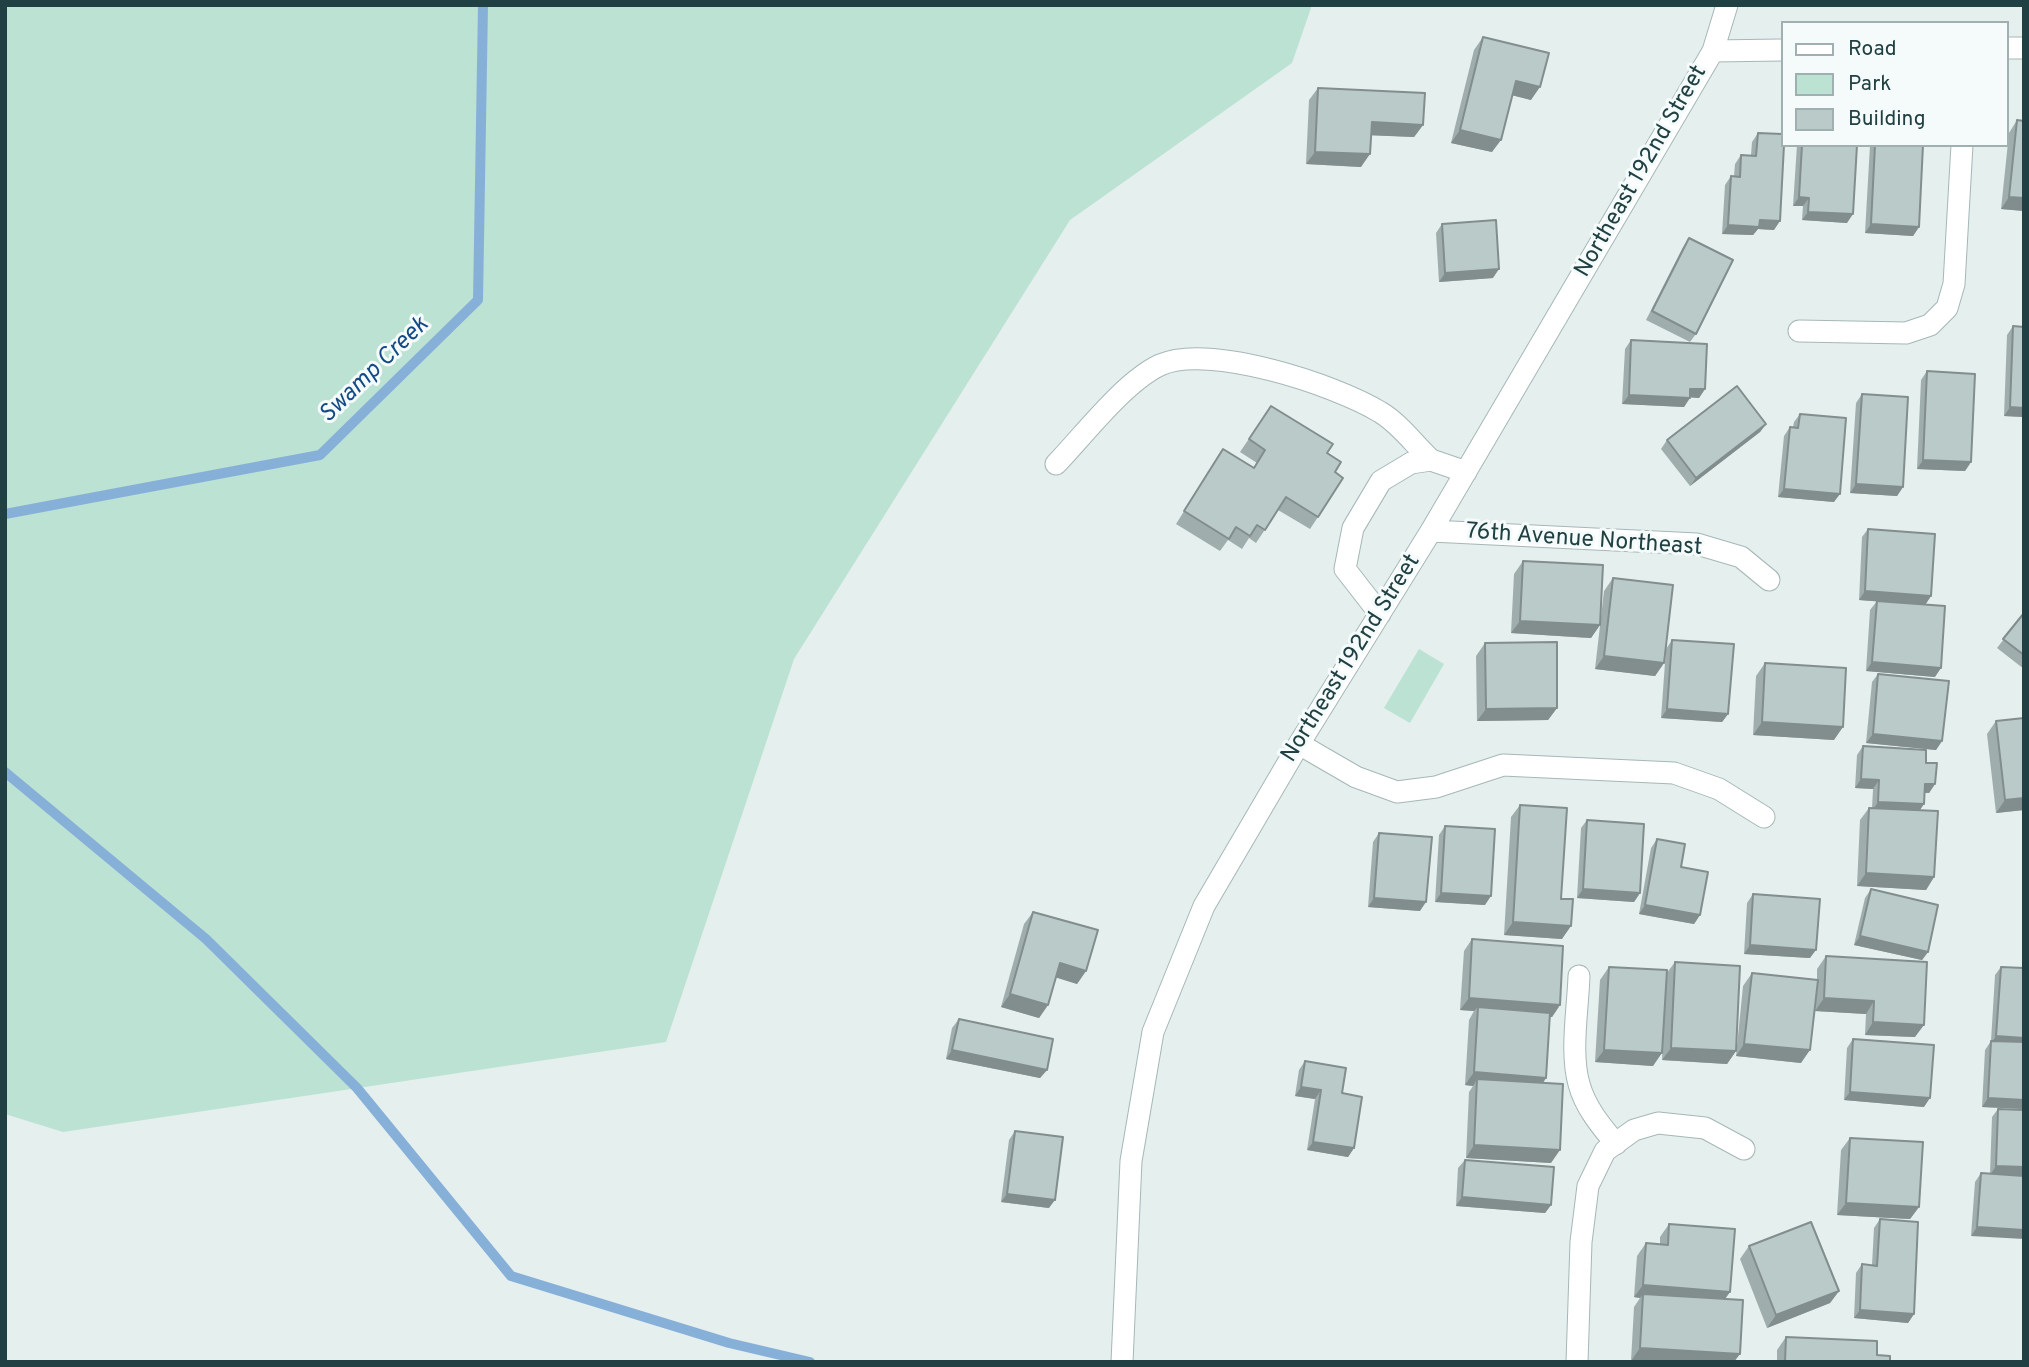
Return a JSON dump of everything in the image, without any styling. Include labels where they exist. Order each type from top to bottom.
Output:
[{"type":"street","name":"Northeast 192nd Street","points":[[1122,1362],[1131,1161],[1153,1032],[1204,906],[1299,744],[1431,531],[1713,51],[1727,5]]},
{"type":"street","points":[[1713,51],[1780,50]]},
{"type":"street","points":[[1799,331],[1906,333],[1930,325],[1947,307],[1954,284],[1962,147]]},
{"type":"street","points":[[1056,464],[1132,384],[1160,365],[1181,359],[1223,361],[1272,370],[1322,385],[1382,413],[1431,460],[1466,472]]},
{"type":"street","points":[[1380,614],[1345,569],[1353,528],[1381,481],[1411,463],[1431,460]]},
{"type":"street","name":"76th Avenue Northeast","points":[[1431,531],[1697,544],[1741,557],[1769,580]]},
{"type":"street","points":[[1299,744],[1356,776],[1397,792],[1436,787],[1503,765],[1674,774],[1719,789],[1764,817]]},
{"type":"street","points":[[1579,975],[1576,1067],[1579,1086],[1592,1112],[1616,1144]]},
{"type":"street","points":[[1577,1362],[1581,1242],[1588,1186],[1605,1151],[1634,1130],[1658,1123],[1705,1128],[1744,1149]]},
{"type":"green space","points":[[5,5],[1312,5],[1292,63],[1070,220],[794,659],[666,1042],[63,1132],[5,1114]]},
{"type":"green space","points":[[1419,649],[1444,664],[1410,723],[1384,708]]},
{"type":"building","points":[[1483,37],[1549,53],[1540,87],[1516,81],[1501,140],[1460,130]]},
{"type":"building","points":[[1318,88],[1425,93],[1423,125],[1372,122],[1370,154],[1315,152]]},
{"type":"building","points":[[2017,120],[2024,121],[2024,198],[2009,197]]},
{"type":"building","points":[[1758,133],[1780,134],[1780,147],[1784,147],[1780,221],[1760,220],[1759,227],[1728,225],[1731,176],[1740,177],[1741,155],[1756,156]]},
{"type":"building","points":[[1802,147],[1857,147],[1853,214],[1808,212],[1809,198],[1799,197]]},
{"type":"building","points":[[1875,147],[1923,147],[1919,227],[1871,224]]},
{"type":"building","points":[[1496,220],[1499,269],[1445,273],[1442,224]]},
{"type":"building","points":[[1689,238],[1733,260],[1696,334],[1652,311]]},
{"type":"building","points":[[2013,326],[2024,327],[2024,408],[2010,407]]},
{"type":"building","points":[[1631,340],[1707,344],[1705,389],[1690,389],[1690,398],[1629,395]]},
{"type":"building","points":[[1927,371],[1975,374],[1971,462],[1923,460]]},
{"type":"building","points":[[1737,386],[1766,424],[1696,478],[1667,440]]},
{"type":"building","points":[[1862,394],[1908,397],[1903,487],[1856,484]]},
{"type":"building","points":[[1271,406],[1333,444],[1327,453],[1341,462],[1335,472],[1343,478],[1318,517],[1286,497],[1265,530],[1257,525],[1250,536],[1236,527],[1229,539],[1184,511],[1223,449],[1254,468],[1265,450],[1249,439]]},
{"type":"building","points":[[1800,414],[1846,418],[1840,494],[1784,489],[1790,427],[1798,428]]},
{"type":"building","points":[[1868,529],[1935,534],[1931,596],[1865,591]]},
{"type":"building","points":[[1523,561],[1603,565],[1600,625],[1520,621]]},
{"type":"building","points":[[1613,578],[1673,585],[1664,663],[1604,656]]},
{"type":"building","points":[[1877,601],[1945,606],[1941,668],[1872,662]]},
{"type":"building","points":[[2024,613],[2024,655],[2003,639]]},
{"type":"building","points":[[1672,640],[1734,644],[1728,714],[1667,709]]},
{"type":"building","points":[[1557,642],[1557,708],[1486,709],[1485,643]]},
{"type":"building","points":[[1765,663],[1846,668],[1843,727],[1762,722]]},
{"type":"building","points":[[1878,674],[1949,681],[1942,741],[1873,734]]},
{"type":"building","points":[[2024,718],[2024,798],[2005,800],[1996,721]]},
{"type":"building","points":[[1863,746],[1926,750],[1926,763],[1937,763],[1935,784],[1925,784],[1924,804],[1878,802],[1879,780],[1861,779]]},
{"type":"building","points":[[1520,805],[1567,808],[1561,899],[1573,899],[1571,926],[1513,922]]},
{"type":"building","points":[[1869,808],[1938,811],[1934,877],[1866,873]]},
{"type":"building","points":[[1587,820],[1644,824],[1640,893],[1583,889]]},
{"type":"building","points":[[1445,826],[1495,829],[1491,896],[1441,893]]},
{"type":"building","points":[[1379,833],[1432,837],[1426,902],[1374,898]]},
{"type":"building","points":[[1657,839],[1685,844],[1681,867],[1708,872],[1700,915],[1645,905]]},
{"type":"building","points":[[1871,889],[1938,905],[1928,952],[1860,936]]},
{"type":"building","points":[[1753,894],[1820,899],[1816,950],[1750,945]]},
{"type":"building","points":[[1033,912],[1098,930],[1086,971],[1060,963],[1048,1005],[1010,994]]},
{"type":"building","points":[[1472,939],[1563,946],[1560,1005],[1469,998]]},
{"type":"building","points":[[1826,956],[1927,962],[1924,1025],[1873,1022],[1874,1001],[1824,998]]},
{"type":"building","points":[[1675,962],[1740,966],[1736,1051],[1671,1048]]},
{"type":"building","points":[[1609,967],[1667,970],[1662,1053],[1604,1050]]},
{"type":"building","points":[[2001,967],[2024,968],[2024,1038],[1996,1036]]},
{"type":"building","points":[[1752,973],[1818,980],[1810,1050],[1744,1044]]},
{"type":"building","points":[[1478,1007],[1550,1013],[1546,1078],[1474,1072]]},
{"type":"building","points":[[959,1019],[1053,1039],[1047,1070],[952,1050]]},
{"type":"building","points":[[1853,1039],[1934,1045],[1930,1098],[1850,1092]]},
{"type":"building","points":[[1991,1041],[2024,1042],[2024,1100],[1988,1098]]},
{"type":"building","points":[[1305,1061],[1346,1068],[1342,1093],[1362,1097],[1354,1148],[1313,1142],[1321,1090],[1301,1087]]},
{"type":"building","points":[[1477,1079],[1563,1084],[1560,1150],[1474,1145]]},
{"type":"building","points":[[1998,1109],[2024,1110],[2024,1167],[1996,1166]]},
{"type":"building","points":[[1015,1131],[1063,1137],[1055,1200],[1007,1194]]},
{"type":"building","points":[[1850,1138],[1923,1142],[1919,1207],[1846,1203]]},
{"type":"building","points":[[1465,1160],[1554,1167],[1551,1205],[1462,1197]]},
{"type":"building","points":[[1981,1173],[2024,1176],[2024,1230],[1977,1227]]},
{"type":"building","points":[[1880,1219],[1918,1222],[1914,1314],[1860,1310],[1862,1264],[1877,1266]]},
{"type":"building","points":[[1811,1222],[1839,1291],[1776,1315],[1749,1246]]},
{"type":"building","points":[[1669,1224],[1735,1229],[1730,1292],[1643,1285],[1646,1243],[1668,1245]]},
{"type":"building","points":[[1643,1294],[1743,1300],[1740,1354],[1640,1348]]},
{"type":"building","points":[[1786,1337],[1877,1341],[1877,1355],[1890,1356],[1890,1362],[1785,1362]]},
{"type":"waterway","name":"Swamp Creek","points":[[5,514],[320,455],[478,300],[483,5]]},
{"type":"waterway","points":[[5,772],[206,939],[357,1088],[511,1276],[729,1343],[810,1362]]}]
